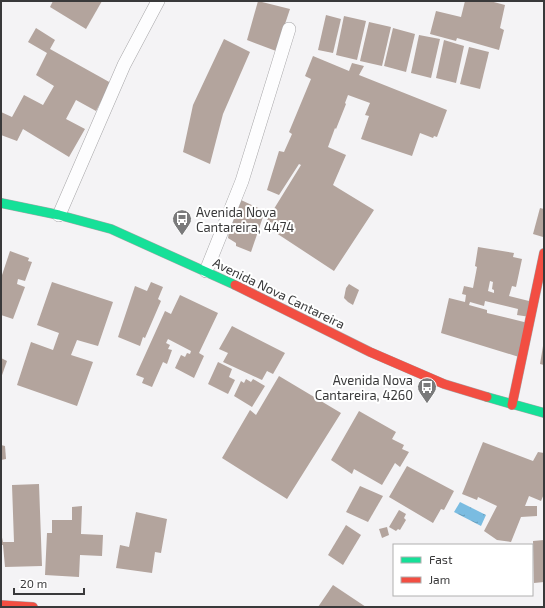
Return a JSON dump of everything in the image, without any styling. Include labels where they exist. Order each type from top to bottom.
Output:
[{"type":"main road","name":"Avenida Nova Cantareira","points":[[1,203],[59,214],[111,230],[206,271],[370,352],[444,384],[512,405],[544,413]]},
{"type":"main road","points":[[512,405],[544,253]]},
{"type":"main road","points":[[1,605],[33,607]]},
{"type":"lane","points":[[59,214],[124,65],[158,1]]},
{"type":"lane","points":[[206,271],[242,180],[289,29]]},
{"type":"water","points":[[460,502],[486,515],[481,526],[454,512]]},
{"type":"building","points":[[53,1],[102,1],[86,29],[50,7]]},
{"type":"building","points":[[258,1],[290,9],[276,51],[247,40]]},
{"type":"building","points":[[465,1],[490,1],[505,5],[500,28],[504,30],[499,50],[457,38],[456,41],[430,34],[436,11],[461,17]]},
{"type":"building","points":[[326,15],[341,19],[333,53],[318,50]]},
{"type":"building","points":[[344,16],[366,21],[357,60],[336,55]]},
{"type":"building","points":[[369,22],[391,27],[382,66],[360,61]]},
{"type":"building","points":[[36,28],[55,40],[50,49],[111,83],[96,111],[76,100],[66,119],[85,129],[69,157],[23,129],[17,141],[1,135],[1,112],[12,117],[24,95],[43,105],[54,86],[36,75],[47,53],[28,42]]},
{"type":"building","points":[[393,28],[415,34],[406,72],[384,66]]},
{"type":"building","points":[[419,35],[440,39],[431,78],[411,73]]},
{"type":"building","points":[[224,39],[250,52],[223,114],[210,164],[183,152],[193,105]]},
{"type":"building","points":[[444,40],[464,46],[456,83],[436,78]]},
{"type":"building","points":[[469,47],[489,52],[480,89],[460,84]]},
{"type":"building","points":[[313,56],[349,71],[352,63],[364,66],[359,75],[447,110],[437,137],[434,136],[433,138],[420,133],[412,156],[361,139],[369,116],[365,115],[370,103],[348,95],[346,104],[328,147],[346,155],[333,185],[374,210],[334,271],[264,225],[301,165],[299,164],[279,195],[267,190],[279,151],[284,152],[292,134],[289,132],[311,79],[305,76]]},
{"type":"building","points":[[241,200],[265,211],[251,252],[236,246],[236,243],[228,238],[229,232],[225,230]]},
{"type":"building","points":[[540,208],[544,209],[543,237],[533,234]]},
{"type":"building","points":[[478,247],[514,253],[513,257],[522,259],[516,287],[512,286],[509,296],[533,302],[530,317],[517,315],[518,309],[485,301],[484,306],[470,302],[469,305],[487,310],[487,313],[528,323],[519,357],[441,333],[449,298],[465,302],[466,295],[462,294],[464,286],[473,288],[477,267],[475,266]],"holes":[[[490,281],[493,282],[492,289],[494,290],[494,293],[488,291]]]},
{"type":"building","points":[[10,251],[29,258],[28,261],[32,262],[25,281],[18,279],[17,284],[25,287],[13,319],[1,315],[1,278]]},
{"type":"building","points":[[52,282],[113,302],[98,346],[77,340],[71,355],[93,362],[77,406],[17,385],[31,342],[53,350],[59,333],[37,325]]},
{"type":"building","points":[[151,282],[163,287],[158,299],[161,301],[140,346],[118,337],[135,286],[147,291]]},
{"type":"building","points":[[349,284],[359,290],[353,305],[344,298],[346,288]]},
{"type":"building","points":[[180,295],[218,313],[199,353],[204,356],[194,378],[175,368],[181,355],[185,357],[187,353],[190,354],[191,351],[168,339],[166,343],[170,345],[168,349],[172,350],[167,364],[163,362],[152,387],[142,383],[144,378],[136,375],[165,311],[171,314]]},
{"type":"building","points":[[232,326],[285,353],[273,374],[267,371],[262,380],[223,362],[228,353],[219,349]]},
{"type":"building","points":[[544,346],[544,365],[540,364]]},
{"type":"building","points":[[1,358],[7,361],[1,378]]},
{"type":"building","points":[[218,362],[232,369],[229,377],[235,380],[228,394],[208,384]]},
{"type":"building","points":[[279,376],[341,413],[287,499],[222,458],[250,410],[256,415]]},
{"type":"building","points":[[246,379],[251,382],[253,379],[265,386],[252,407],[234,396],[241,381],[244,383]]},
{"type":"building","points":[[359,411],[396,432],[392,439],[404,445],[402,449],[409,452],[400,467],[395,463],[382,485],[354,469],[352,474],[331,460]]},
{"type":"building","points":[[483,442],[533,461],[538,452],[544,453],[544,494],[541,501],[529,496],[525,506],[537,506],[537,516],[521,517],[511,542],[497,540],[484,531],[497,506],[478,497],[477,500],[462,494]]},
{"type":"building","points":[[1,445],[5,446],[6,459],[1,460]]},
{"type":"building","points":[[407,466],[454,491],[444,510],[441,509],[433,523],[389,497]]},
{"type":"building","points":[[39,484],[42,566],[5,567],[3,545],[1,545],[1,533],[3,542],[14,542],[12,485]]},
{"type":"building","points":[[360,486],[383,496],[368,522],[346,512]]},
{"type":"building","points":[[82,506],[81,534],[103,535],[102,556],[80,555],[79,577],[45,575],[47,533],[52,533],[52,520],[72,520],[72,507]]},
{"type":"building","points":[[399,510],[406,514],[404,518],[406,520],[400,530],[398,529],[396,531],[389,527]]},
{"type":"building","points":[[136,512],[167,519],[161,553],[155,552],[152,573],[116,568],[120,545],[129,547]]},
{"type":"building","points":[[346,525],[361,535],[343,565],[328,555]]},
{"type":"building","points":[[387,527],[389,535],[382,538],[379,529]]},
{"type":"building","points":[[544,540],[544,582],[534,583],[533,541]]},
{"type":"building","points":[[333,585],[366,607],[318,607]]},
{"type":"traffic: fast","points":[[1,203],[59,215],[111,229],[235,285]]},
{"type":"traffic: fast","points":[[487,397],[544,413]]},
{"type":"traffic: jam","points":[[512,405],[544,253]]},
{"type":"traffic: jam","points":[[235,285],[370,352],[444,384],[487,397]]},
{"type":"traffic: jam","points":[[1,605],[33,607]]},
{"type":"place","name":"Avenida Nova Cantareira, 4474","points":[[182,236]]},
{"type":"place","name":"Avenida Nova Cantareira, 4260","points":[[427,404]]}]
